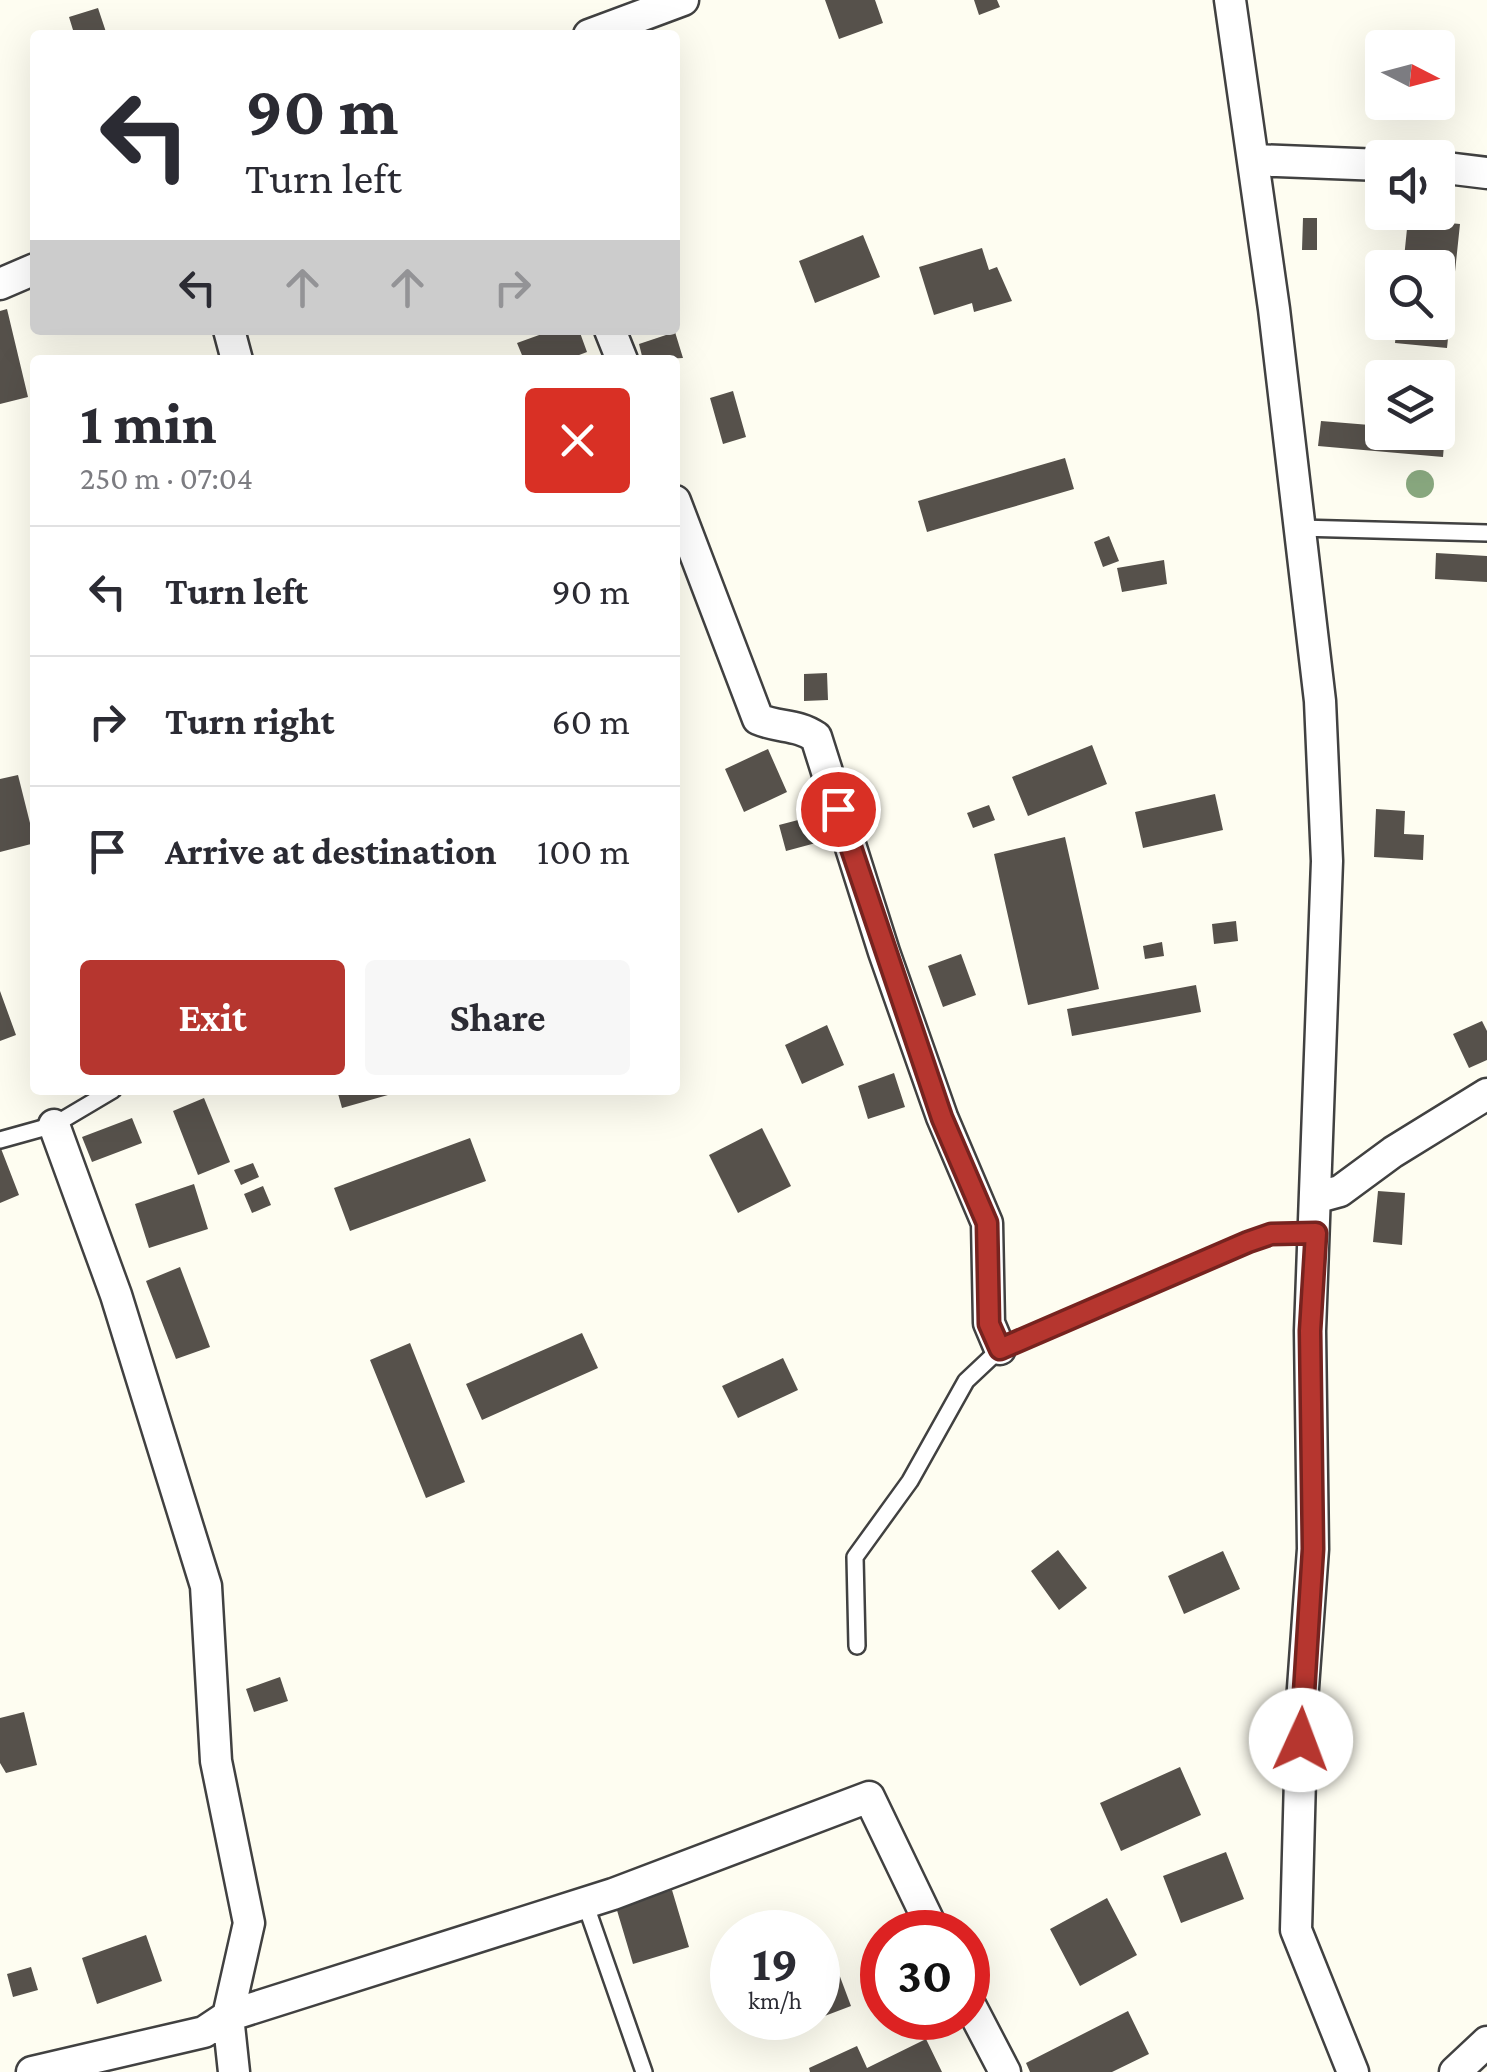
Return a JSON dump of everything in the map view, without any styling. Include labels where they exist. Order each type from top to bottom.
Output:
[{"type":"street","points":[[602,30],[683,0]]},
{"type":"street","points":[[1230,0],[1254,160],[1320,701],[1327,860],[1318,1197],[1310,1331],[1313,1549],[1302,1702],[1296,1930],[1353,2072]]},
{"type":"street","points":[[1254,160],[1365,164]]},
{"type":"street","points":[[1455,169],[1487,173]]},
{"type":"street","points":[[0,284],[30,271]]},
{"type":"street","points":[[680,514],[758,719],[775,726],[801,726],[816,738],[942,1118],[987,1223],[989,1324],[1000,1349]]},
{"type":"street","points":[[1318,1197],[1340,1191],[1393,1152],[1487,1094]]},
{"type":"street","points":[[54,1125],[116,1294],[206,1586],[216,1761],[249,1923],[228,2016],[234,2072]]},
{"type":"street","points":[[32,2072],[204,2032],[228,2016],[585,1903],[869,1797],[923,1910]]},
{"type":"street","points":[[988,2040],[1005,2072]]},
{"type":"street","points":[[1455,2072],[1487,2042]]},
{"type":"lane","points":[[1299,528],[1487,533]]},
{"type":"lane","points":[[0,1140],[54,1125],[105,1095]]},
{"type":"lane","points":[[857,1646],[855,1557],[910,1481],[966,1381],[1000,1349],[1248,1242],[1271,1234],[1316,1233]]},
{"type":"lane","points":[[585,1903],[644,2072]]},
{"type":"building","points":[[825,0],[875,0],[883,23],[839,39]]},
{"type":"building","points":[[974,0],[997,0],[1000,7],[979,15]]},
{"type":"building","points":[[98,8],[105,30],[73,30],[69,17]]},
{"type":"building","points":[[1303,218],[1317,218],[1317,250],[1302,250]]},
{"type":"building","points":[[1455,224],[1460,224],[1455,272],[1455,250],[1405,250],[1407,230],[1455,230]]},
{"type":"building","points":[[863,235],[880,277],[815,303],[799,261]]},
{"type":"building","points":[[982,248],[989,270],[997,267],[1012,301],[974,312],[972,303],[934,315],[919,267]]},
{"type":"building","points":[[7,309],[28,397],[0,404],[0,311]]},
{"type":"building","points":[[539,335],[581,335],[587,352],[522,355],[517,343]]},
{"type":"building","points":[[676,335],[683,358],[642,355],[639,344]]},
{"type":"building","points":[[1395,340],[1448,340],[1447,348],[1395,343]]},
{"type":"building","points":[[733,391],[746,437],[723,444],[710,398]]},
{"type":"building","points":[[1321,421],[1365,425],[1365,450],[1444,450],[1443,457],[1318,446]]},
{"type":"building","points":[[1065,458],[1074,489],[927,532],[918,501]]},
{"type":"building","points":[[1109,536],[1119,561],[1103,567],[1094,542]]},
{"type":"building","points":[[1436,553],[1487,556],[1487,582],[1435,579]]},
{"type":"building","points":[[1164,560],[1167,584],[1122,592],[1117,568]]},
{"type":"building","points":[[827,673],[828,700],[804,701],[804,674]]},
{"type":"building","points":[[1092,745],[1107,784],[1028,816],[1012,777]]},
{"type":"building","points":[[768,749],[787,792],[744,812],[725,769]]},
{"type":"building","points":[[18,775],[30,823],[30,844],[0,852],[0,779]]},
{"type":"building","points":[[1215,794],[1223,830],[1143,848],[1135,812]]},
{"type":"building","points":[[989,805],[995,820],[973,828],[967,813]]},
{"type":"building","points":[[1376,809],[1405,811],[1404,834],[1424,835],[1423,860],[1374,857]]},
{"type":"building","points":[[821,814],[827,840],[786,851],[779,825]]},
{"type":"building","points":[[1065,837],[1099,989],[1028,1005],[994,854]]},
{"type":"building","points":[[1236,921],[1238,941],[1214,944],[1212,924]]},
{"type":"building","points":[[1162,942],[1164,956],[1145,959],[1143,946]]},
{"type":"building","points":[[961,954],[976,995],[943,1007],[928,966]]},
{"type":"building","points":[[1196,985],[1201,1012],[1072,1036],[1067,1009]]},
{"type":"building","points":[[0,991],[16,1035],[0,1041]]},
{"type":"building","points":[[1482,1021],[1487,1031],[1487,1060],[1469,1068],[1453,1034]]},
{"type":"building","points":[[827,1025],[844,1065],[802,1084],[785,1045]]},
{"type":"building","points":[[894,1073],[905,1107],[868,1119],[858,1086]]},
{"type":"building","points":[[338,1095],[388,1095],[342,1108]]},
{"type":"building","points":[[204,1098],[230,1162],[198,1175],[173,1111]]},
{"type":"building","points":[[132,1118],[142,1143],[92,1162],[82,1137]]},
{"type":"building","points":[[762,1128],[791,1186],[738,1213],[709,1155]]},
{"type":"building","points":[[470,1138],[486,1181],[350,1231],[334,1188]]},
{"type":"building","points":[[0,1146],[19,1195],[0,1203]]},
{"type":"building","points":[[253,1163],[259,1177],[241,1185],[234,1170]]},
{"type":"building","points":[[194,1184],[208,1229],[149,1248],[135,1204]]},
{"type":"building","points":[[263,1186],[271,1205],[252,1213],[244,1194]]},
{"type":"building","points":[[1378,1191],[1405,1193],[1402,1245],[1373,1242]]},
{"type":"building","points":[[180,1267],[210,1347],[176,1359],[146,1281]]},
{"type":"building","points":[[582,1333],[598,1368],[482,1420],[466,1384]]},
{"type":"building","points":[[410,1343],[465,1482],[426,1498],[370,1360]]},
{"type":"building","points":[[783,1358],[798,1390],[738,1418],[722,1386]]},
{"type":"building","points":[[1058,1550],[1087,1588],[1059,1610],[1031,1571]]},
{"type":"building","points":[[1223,1551],[1240,1589],[1184,1614],[1168,1576]]},
{"type":"building","points":[[280,1677],[288,1701],[254,1712],[246,1689]]},
{"type":"building","points":[[24,1712],[37,1765],[6,1773],[0,1763],[0,1718]]},
{"type":"building","points":[[1180,1767],[1201,1815],[1121,1851],[1100,1803]]},
{"type":"building","points":[[1226,1852],[1244,1899],[1181,1923],[1163,1876]]},
{"type":"building","points":[[672,1890],[689,1947],[633,1964],[616,1907]]},
{"type":"building","points":[[1107,1898],[1137,1955],[1080,1986],[1050,1929]]},
{"type":"building","points":[[146,1935],[162,1981],[97,2004],[82,1958]]},
{"type":"building","points":[[31,1967],[38,1990],[13,1997],[7,1974]]},
{"type":"building","points":[[840,1977],[851,2006],[840,2010]]},
{"type":"building","points":[[1128,2011],[1149,2054],[1112,2072],[1030,2072],[1026,2063]]},
{"type":"building","points":[[926,2040],[942,2072],[810,2072],[809,2068],[857,2046],[867,2068]]},
{"type":"route","points":[[838,809],[942,1118],[987,1223],[989,1324],[1000,1349],[1248,1242],[1271,1234],[1316,1233],[1310,1331],[1313,1549],[1301,1740]]}]
